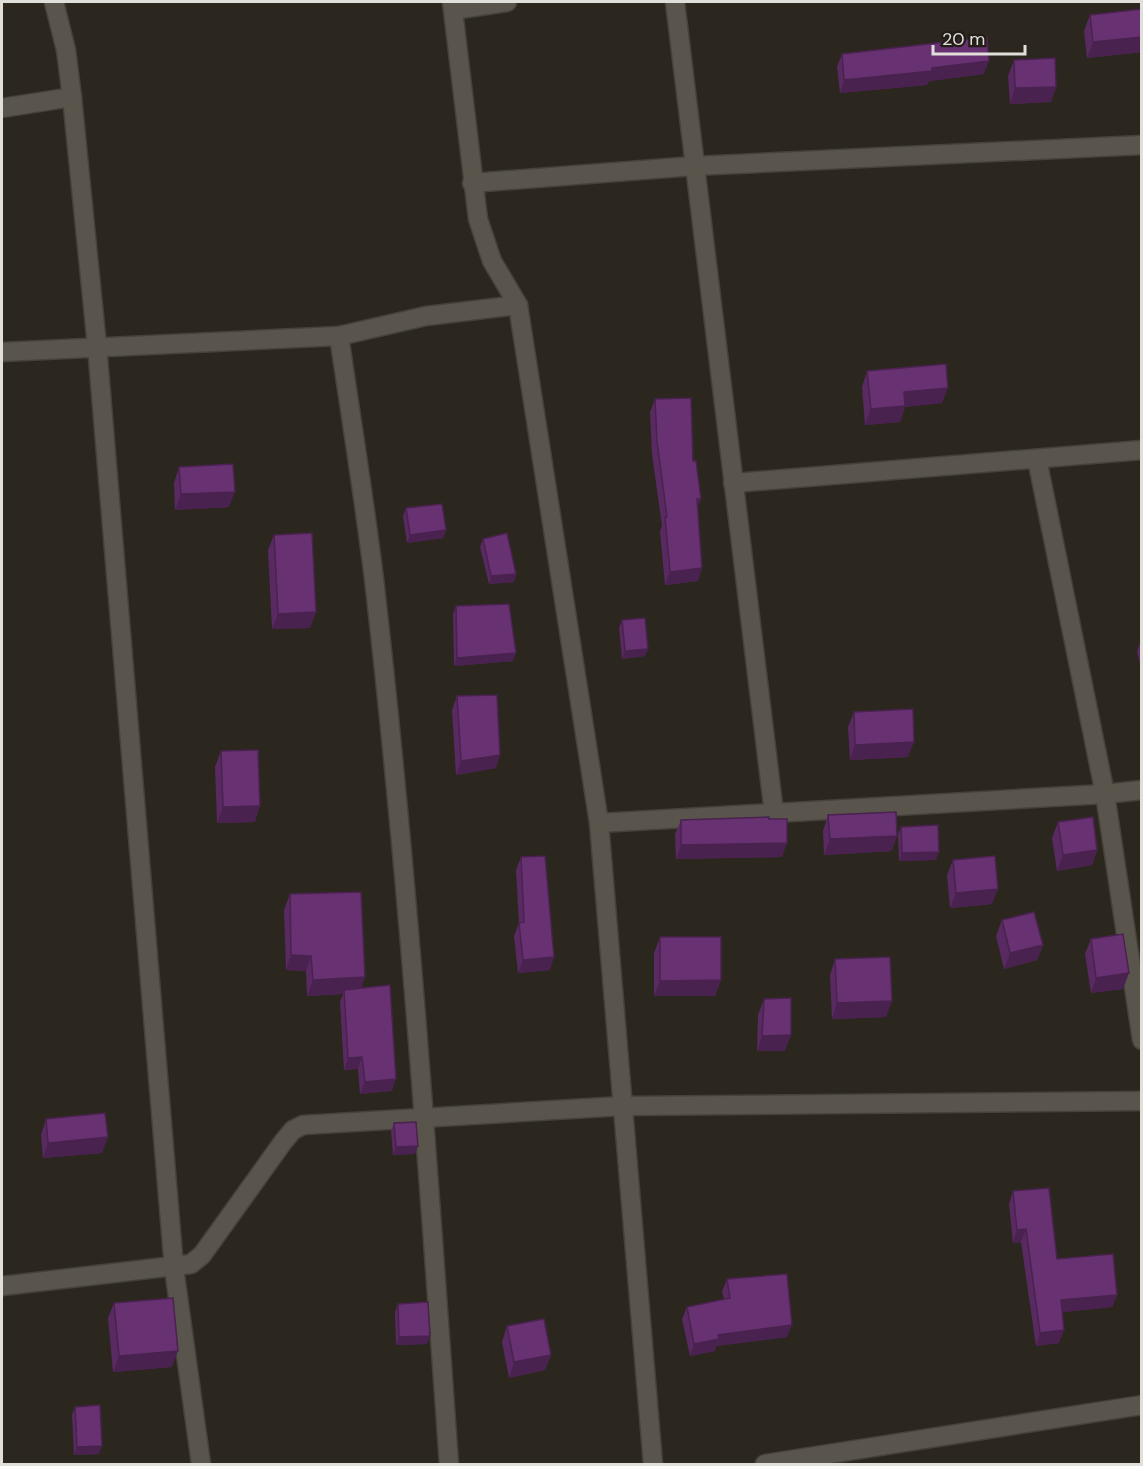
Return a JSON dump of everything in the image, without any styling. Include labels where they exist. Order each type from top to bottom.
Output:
[{"type":"street","points":[[54,2],[66,50],[72,97],[96,346],[174,1268],[201,1464]]},
{"type":"street","points":[[507,2],[453,6],[472,183],[484,241],[492,261],[518,305],[599,823],[653,1464]]},
{"type":"street","points":[[675,2],[774,813]]},
{"type":"street","points":[[2,108],[72,97]]},
{"type":"street","points":[[472,183],[694,166],[1142,145]]},
{"type":"street","points":[[2,352],[339,336],[426,316],[518,305]]},
{"type":"street","points":[[339,336],[374,577],[392,744],[425,1119],[449,1464]]},
{"type":"street","points":[[734,483],[1142,450]]},
{"type":"street","points":[[1037,459],[1105,794],[1142,1040]]},
{"type":"street","points":[[599,823],[1142,790]]},
{"type":"street","points":[[2,1286],[174,1268],[191,1264],[202,1255],[293,1130],[303,1125],[623,1106],[1142,1101]]},
{"type":"street","points":[[765,1464],[1142,1405]]},
{"type":"building","points":[[1142,9],[1142,37],[1093,42],[1090,15]]},
{"type":"building","points":[[987,37],[989,61],[932,68],[932,71],[844,80],[842,54]]},
{"type":"building","points":[[1055,58],[1056,87],[1015,88],[1014,60]]},
{"type":"building","points":[[946,364],[948,388],[904,392],[905,406],[871,409],[867,371]]},
{"type":"building","points":[[691,398],[693,461],[696,461],[701,499],[697,499],[702,568],[670,572],[655,399]]},
{"type":"building","points":[[233,464],[235,492],[181,494],[179,467]]},
{"type":"building","points":[[442,504],[446,530],[410,535],[406,508]]},
{"type":"building","points":[[312,533],[316,612],[278,614],[274,535]]},
{"type":"building","points":[[507,533],[516,574],[491,576],[483,539]]},
{"type":"building","points":[[509,604],[516,653],[457,658],[456,606]]},
{"type":"building","points":[[645,618],[648,649],[625,651],[622,620]]},
{"type":"building","points":[[497,695],[500,755],[461,761],[457,696]]},
{"type":"building","points":[[913,709],[914,742],[855,745],[854,712]]},
{"type":"building","points":[[258,750],[260,806],[223,807],[221,751]]},
{"type":"building","points":[[896,812],[897,836],[830,839],[828,815]]},
{"type":"building","points":[[769,817],[769,819],[787,819],[787,843],[681,845],[681,820]]},
{"type":"building","points":[[1093,817],[1097,850],[1063,855],[1058,822]]},
{"type":"building","points":[[938,825],[939,852],[902,853],[901,827]]},
{"type":"building","points":[[545,856],[554,957],[523,960],[519,923],[524,922],[521,857]]},
{"type":"building","points":[[995,856],[998,889],[956,893],[953,860]]},
{"type":"building","points":[[361,892],[365,977],[313,980],[311,956],[291,955],[290,894]]},
{"type":"building","points":[[1034,912],[1043,945],[1010,953],[1002,920]]},
{"type":"building","points":[[1123,934],[1129,973],[1096,978],[1091,939]]},
{"type":"building","points":[[660,937],[721,937],[721,980],[660,981]]},
{"type":"building","points":[[890,957],[892,1001],[837,1003],[835,959]]},
{"type":"building","points":[[390,985],[396,1079],[365,1082],[362,1057],[348,1058],[344,990]]},
{"type":"building","points":[[791,998],[791,1035],[762,1036],[764,999]]},
{"type":"building","points":[[105,1113],[108,1137],[48,1143],[46,1119]]},
{"type":"building","points":[[416,1122],[418,1146],[396,1147],[394,1123]]},
{"type":"building","points":[[1049,1188],[1057,1259],[1113,1254],[1117,1295],[1061,1300],[1064,1330],[1040,1333],[1026,1229],[1017,1230],[1013,1191]]},
{"type":"building","points":[[787,1274],[792,1325],[718,1335],[719,1339],[694,1344],[687,1307],[730,1298],[727,1279]]},
{"type":"building","points":[[173,1298],[178,1351],[119,1356],[114,1303]]},
{"type":"building","points":[[428,1302],[430,1336],[399,1337],[398,1304]]},
{"type":"building","points":[[544,1319],[551,1355],[514,1362],[507,1326]]},
{"type":"building","points":[[100,1405],[102,1446],[77,1447],[75,1407]]}]
